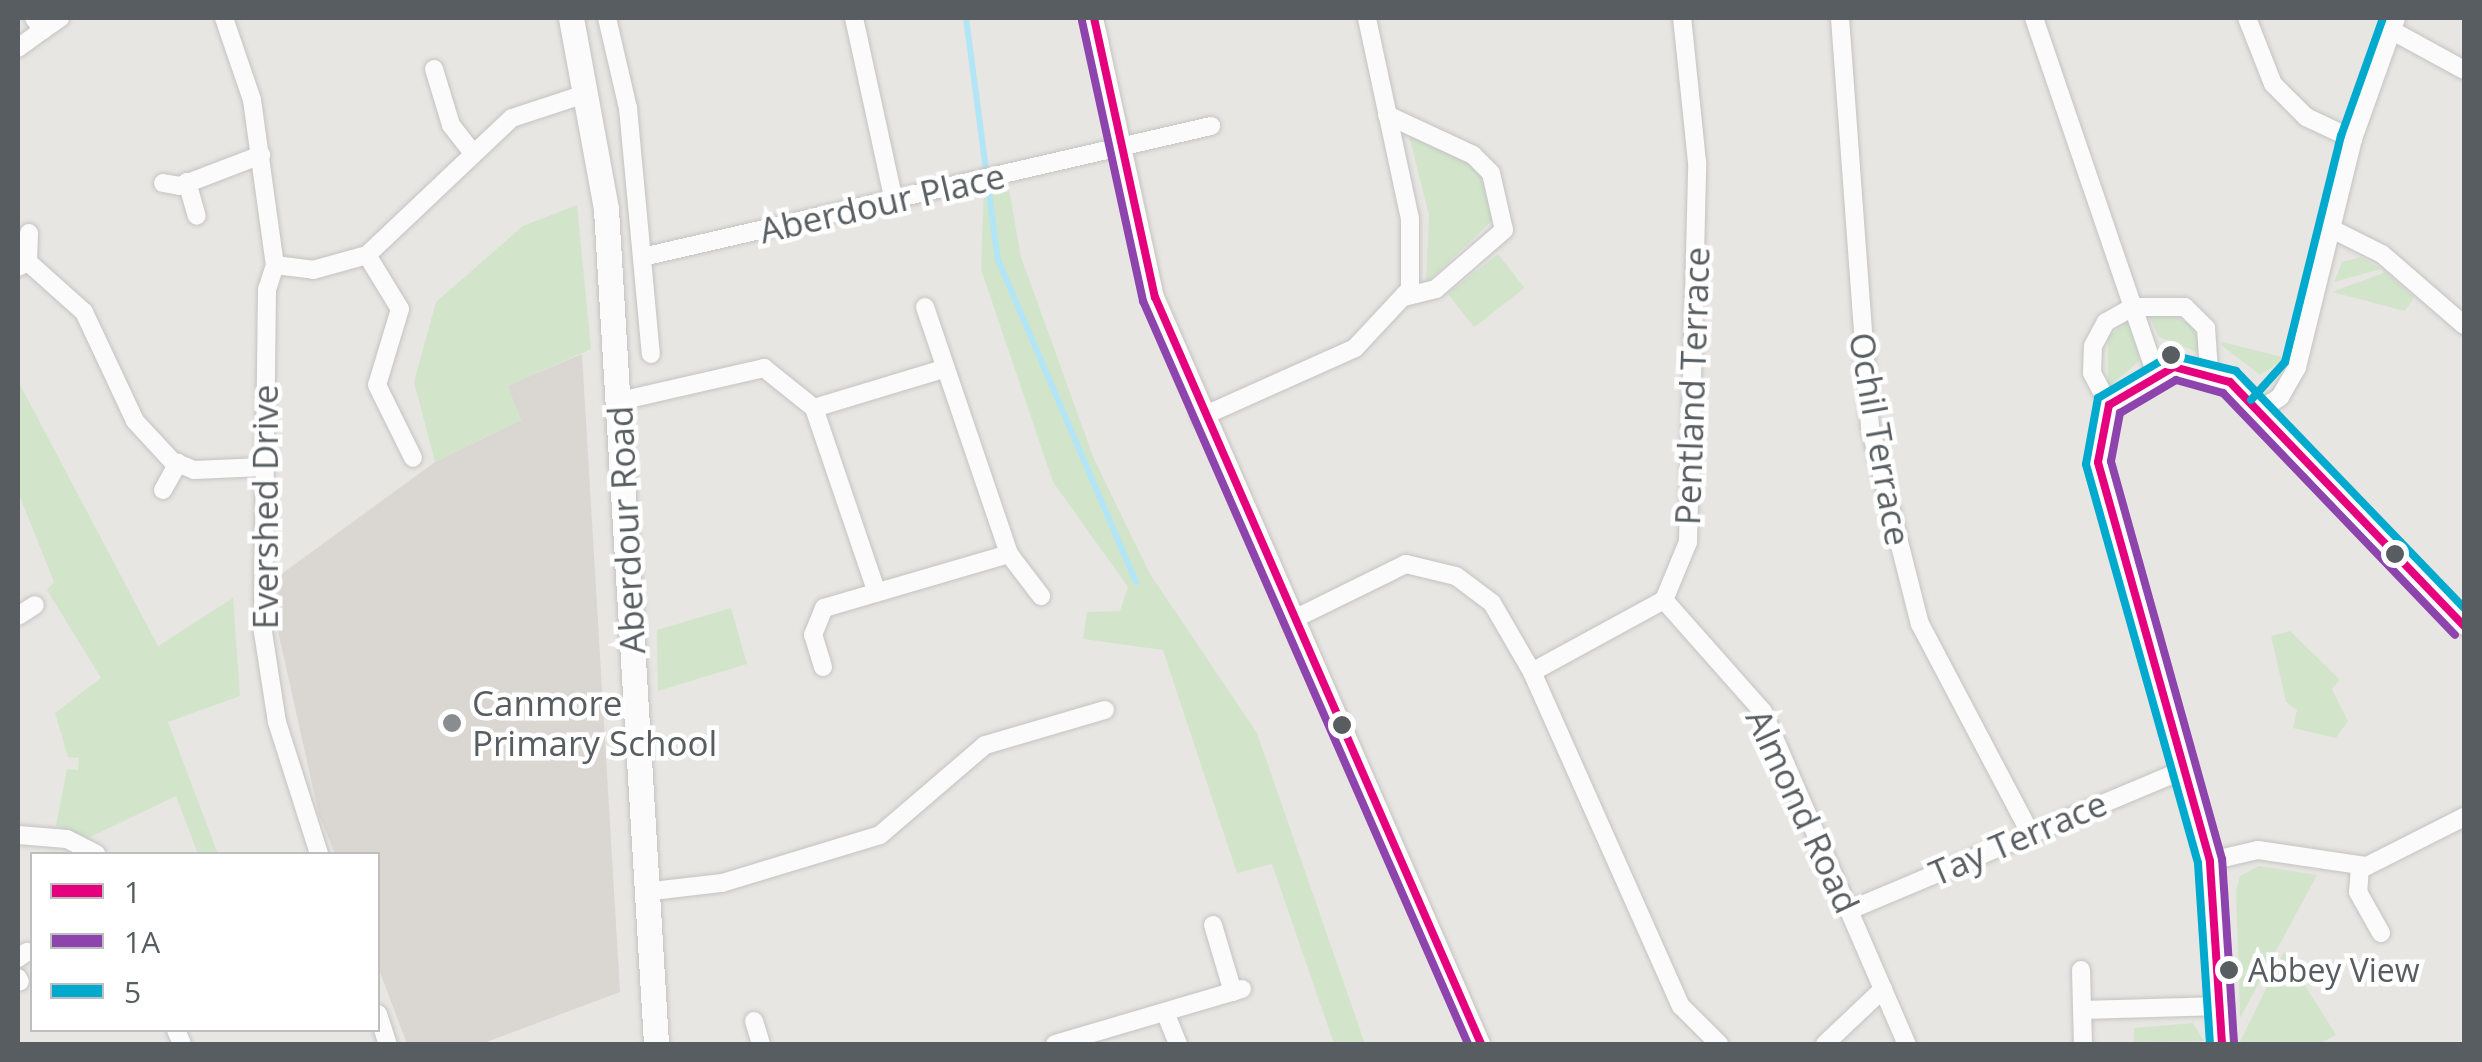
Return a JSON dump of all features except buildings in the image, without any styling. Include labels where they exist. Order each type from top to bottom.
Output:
[{"type":"main road","name":"Aberdour Road","points":[[572,18],[588,93],[620,401],[644,892],[656,1044]]},
{"type":"street","points":[[18,48],[38,24],[60,18]]},
{"type":"street","name":"Evershed Drive","points":[[224,18],[261,155],[276,265],[266,289],[262,632],[278,722],[319,852]]},
{"type":"street","name":"Aberdour Road","points":[[608,18],[647,256],[651,354]]},
{"type":"street","points":[[854,18],[894,201]]},
{"type":"street","points":[[1094,18],[1118,150],[1155,297],[1201,417],[1292,620],[1373,780],[1481,1044]]},
{"type":"street","points":[[1201,417],[1355,348],[1410,289],[1410,218],[1367,18]]},
{"type":"street","name":"Pentland Terrace","points":[[1664,600],[1688,542],[1696,424],[1697,162],[1682,18]]},
{"type":"street","name":"Ochil Terrace","points":[[1840,18],[1874,445],[1920,624],[2029,831]]},
{"type":"street","points":[[2034,18],[2154,372]]},
{"type":"street","points":[[2247,18],[2273,84],[2306,117],[2353,139]]},
{"type":"street","points":[[2258,411],[2280,397],[2298,367],[2353,139],[2394,24],[2464,70]]},
{"type":"street","points":[[434,69],[451,125],[472,153]]},
{"type":"street","points":[[276,265],[313,270],[366,255],[512,118],[588,93]]},
{"type":"street","points":[[1387,116],[1473,155],[1491,173],[1504,230],[1436,289],[1402,298]]},
{"type":"street","name":"Aberdour Place","points":[[647,256],[1211,126]]},
{"type":"street","points":[[163,183],[188,182],[261,155]]},
{"type":"street","points":[[188,182],[197,216]]},
{"type":"street","points":[[2330,228],[2382,254],[2464,325]]},
{"type":"street","points":[[29,233],[23,265],[84,312],[135,420],[178,463],[264,467]]},
{"type":"street","points":[[366,255],[400,309],[378,385],[413,458]]},
{"type":"street","points":[[925,307],[1009,554],[1040,596]]},
{"type":"street","points":[[2209,371],[2206,328],[2185,307],[2133,307],[2106,322],[2094,346],[2092,373],[2109,404],[2098,462],[2210,861],[2222,1044]]},
{"type":"street","points":[[620,401],[755,368],[814,408],[877,592]]},
{"type":"street","points":[[814,408],[943,368]]},
{"type":"street","points":[[2109,404],[2154,372],[2209,371],[2258,411],[2464,626]]},
{"type":"street","points":[[163,490],[178,463]]},
{"type":"street","points":[[823,667],[813,635],[824,608],[1009,554]]},
{"type":"street","points":[[1292,620],[1406,564],[1456,576],[1492,603],[1532,672],[1682,1006],[1719,1044]]},
{"type":"street","points":[[1532,672],[1664,600]]},
{"type":"street","name":"Almond Road","points":[[1664,600],[1764,712],[1907,1044]]},
{"type":"street","points":[[18,616],[35,604]]},
{"type":"street","points":[[644,892],[722,883],[880,835],[985,745],[1105,710]]},
{"type":"street","name":"Tay Terrace","points":[[1850,910],[2029,831],[2186,768]]},
{"type":"street","points":[[2210,861],[2258,850],[2360,866],[2464,817]]},
{"type":"street","points":[[18,835],[68,839],[92,852]]},
{"type":"street","points":[[2360,866],[2358,892],[2381,933]]},
{"type":"street","points":[[1054,1044],[1237,990],[1212,925]]},
{"type":"street","points":[[2081,970],[2082,1044]]},
{"type":"street","points":[[1824,1044],[1883,989]]},
{"type":"street","points":[[2082,1010],[2222,1006]]},
{"type":"street","points":[[1165,1012],[1178,1044]]},
{"type":"street","points":[[380,1020],[388,1044]]},
{"type":"street","points":[[754,1021],[761,1044]]},
{"type":"shaded area","name":"Canmore Primary School","points":[[582,354],[620,992],[481,1044],[407,1044],[380,972],[380,852],[334,852],[319,815],[278,631],[276,578],[435,462],[521,420],[507,386]]},
{"type":"green space","points":[[1417,133],[1478,167],[1493,220],[1426,283],[1429,215],[1409,136]]},
{"type":"green space","points":[[1008,183],[1021,257],[1094,459],[1150,574],[1257,733],[1365,1044],[1334,1044],[1272,864],[1237,873],[1163,650],[1083,639],[1087,612],[1120,611],[1128,587],[1053,482],[981,269],[984,189]]},
{"type":"green space","points":[[577,205],[591,349],[508,386],[521,420],[435,462],[414,382],[436,302],[523,226]]},
{"type":"green space","points":[[1498,254],[1524,288],[1474,327],[1448,293]]},
{"type":"green space","points":[[2361,257],[2381,269],[2334,282],[2342,262]]},
{"type":"green space","points":[[2386,272],[2414,297],[2405,311],[2332,292]]},
{"type":"green space","points":[[2167,312],[2193,326],[2204,355],[2159,337],[2148,314]]},
{"type":"green space","points":[[2129,319],[2140,360],[2108,388],[2108,337]]},
{"type":"green space","points":[[2222,342],[2286,358],[2260,375]]},
{"type":"green space","points":[[18,381],[158,646],[233,598],[240,696],[168,722],[217,852],[197,852],[176,796],[88,838],[56,826],[67,769],[78,770],[79,758],[68,757],[55,713],[101,678],[47,590],[54,582],[18,492]]},
{"type":"green space","points":[[731,608],[747,664],[658,691],[657,630]]},
{"type":"green space","points":[[2290,631],[2340,680],[2332,689],[2348,721],[2336,738],[2293,728],[2297,710],[2286,702],[2271,636]]},
{"type":"green space","points":[[2259,866],[2317,875],[2240,1018],[2236,891],[2240,876]]},
{"type":"green space","points":[[2284,952],[2336,1035],[2319,1044],[2239,1044]]},
{"type":"green space","points":[[2193,1023],[2204,1041],[2134,1042],[2134,1028]]},
{"type":"waterway","points":[[966,18],[998,260],[1136,582]]},
{"type":"transit line","name":"1","points":[[1094,18],[1155,297],[1481,1044]]},
{"type":"transit line","name":"5","points":[[2251,400],[2285,362],[2341,136],[2383,18]]},
{"type":"transit line","name":"1A","points":[[1082,21],[1143,301],[1468,1044]]},
{"type":"transit line","name":"5","points":[[2210,1044],[2198,863],[2086,464],[2098,398],[2171,355],[2236,371],[2464,608]]},
{"type":"transit line","name":"1","points":[[2222,1044],[2210,861],[2098,462],[2109,405],[2174,367],[2230,382],[2464,626]]},
{"type":"transit line","name":"1A","points":[[2234,1043],[2222,859],[2111,461],[2120,413],[2176,380],[2223,393],[2455,635]]},
{"type":"place","name":"Canmore Primary School","points":[[452,723]]},
{"type":"place","name":"Abbey View","points":[[2229,970]]}]
